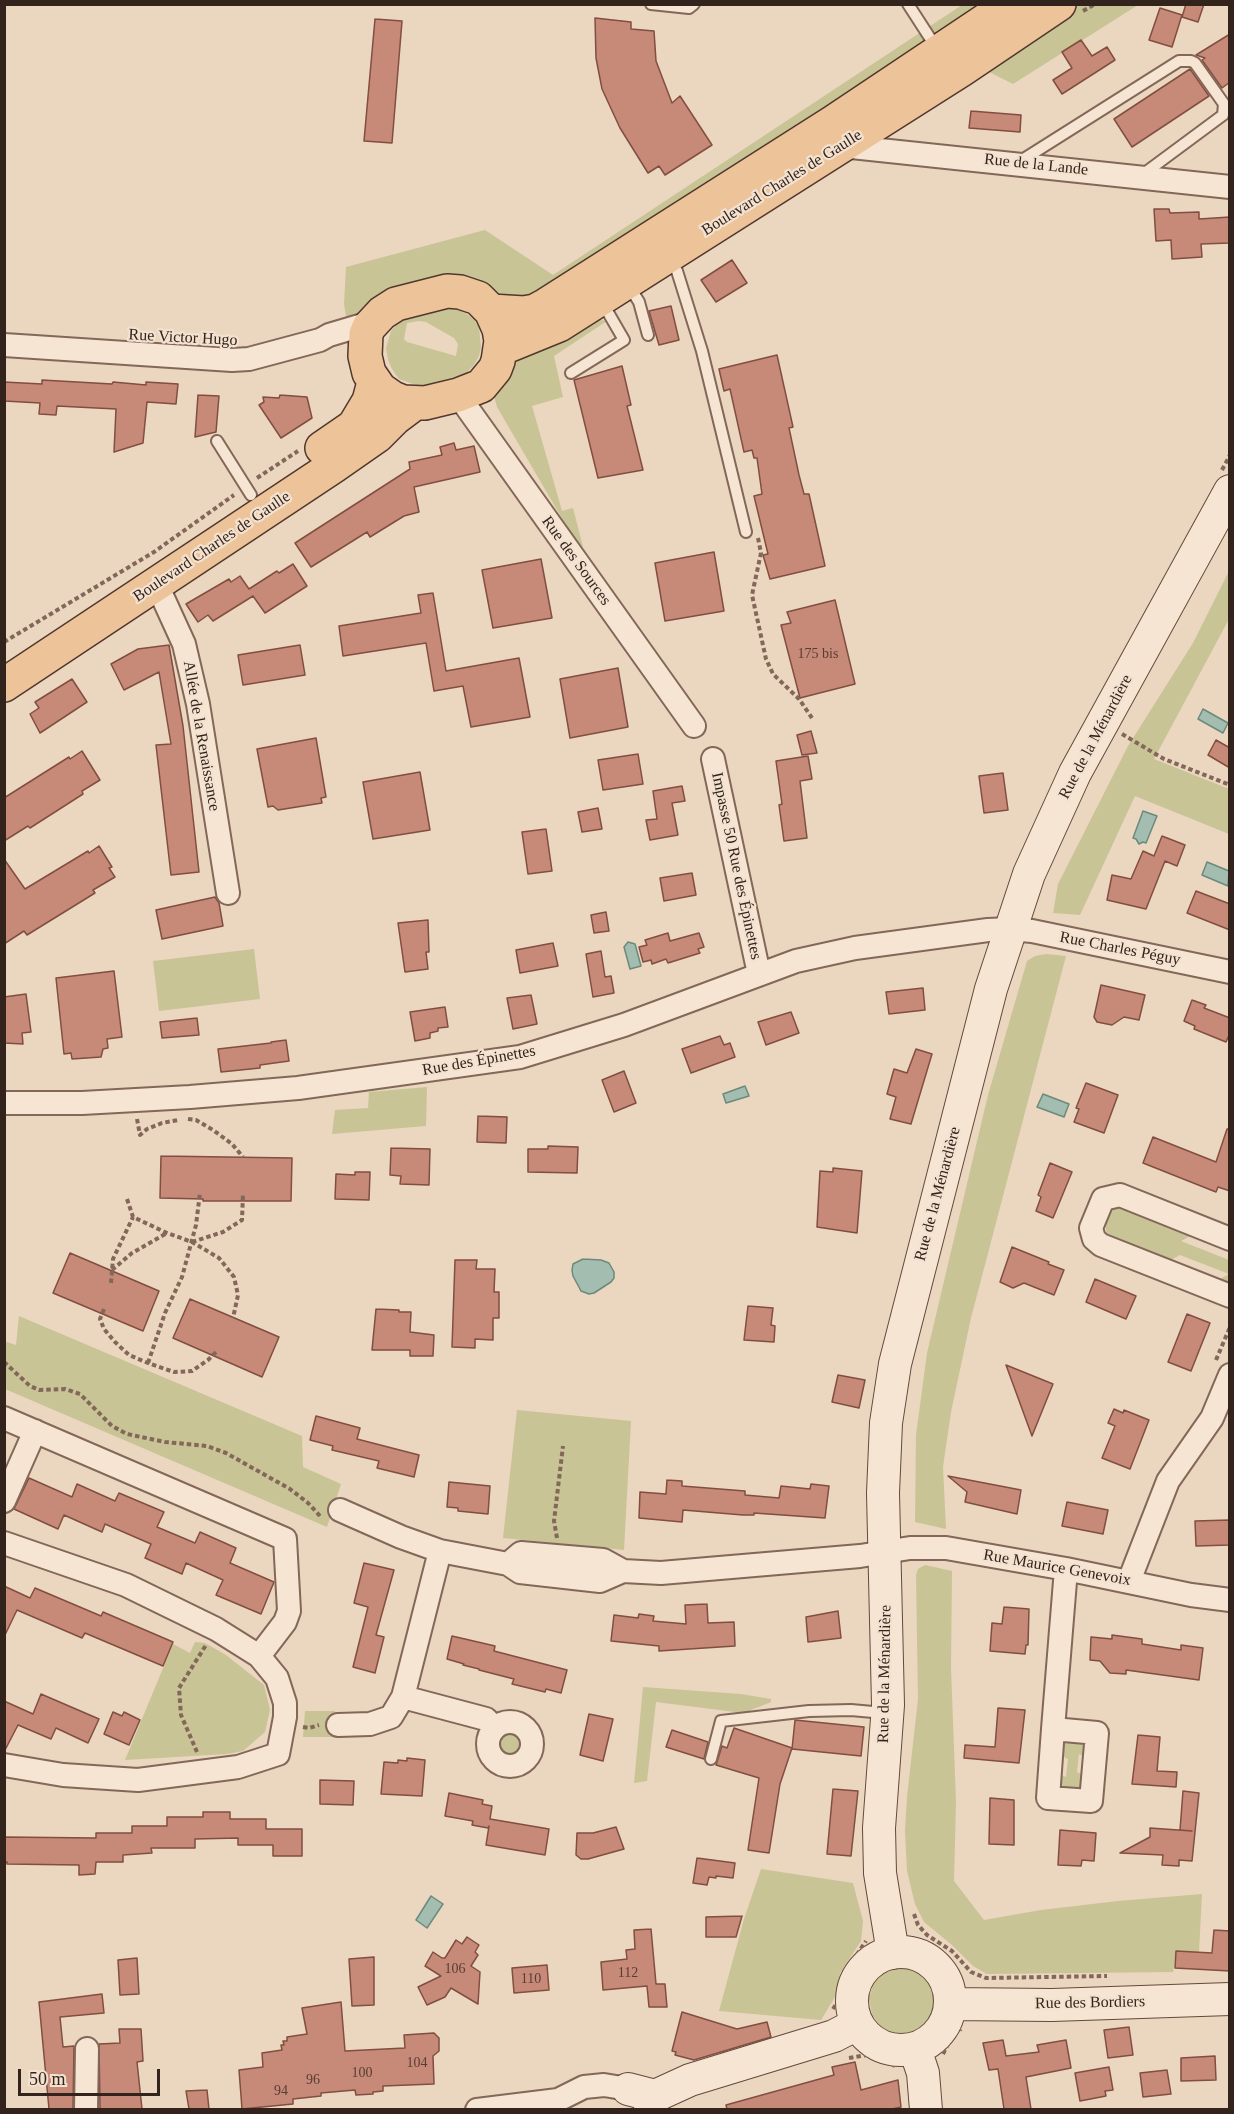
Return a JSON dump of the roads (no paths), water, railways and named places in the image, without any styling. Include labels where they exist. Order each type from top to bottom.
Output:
[{"type":"main road","name":"Boulevard Charles de Gaulle","points":[[500,352],[505,347],[559,325],[842,146],[952,59],[1010,4]]},
{"type":"main road","name":"Boulevard Charles de Gaulle","points":[[491,311],[524,313],[535,311],[952,59],[1059,4]]},
{"type":"main road","points":[[447,291],[460,292],[478,298],[491,311],[499,329],[500,352],[498,361],[488,379],[481,386],[458,396],[415,404],[393,398],[369,369],[366,334],[376,317],[396,304],[447,291]]},
{"type":"main road","name":"Boulevard Charles de Gaulle","points":[[4,658],[249,491],[354,426],[369,401],[369,369]]},
{"type":"main road","name":"Boulevard Charles de Gaulle","points":[[4,685],[334,466],[415,404]]},
{"type":"main road","name":"Rue de la Ménardière","points":[[893,1953],[880,1873],[879,1828],[887,1713],[887,1609],[883,1493],[886,1423],[895,1364],[987,1004],[1029,874],[1075,773],[1230,491]]},
{"type":"main road","points":[[927,2109],[923,2073],[928,2052],[928,2043],[940,2032],[947,2019],[958,2014],[946,1983],[934,1965],[908,1952],[879,1957],[866,1966],[857,1979],[852,1993],[852,2009],[856,2024],[867,2037],[881,2047],[898,2051],[928,2052]]},
{"type":"main road","name":"Rue des Bordiers","points":[[958,2014],[1052,2005],[1230,1999]]},
{"type":"main road","points":[[644,2098],[690,2080],[834,2036],[856,2024]]},
{"type":"street","name":"Rue de la Lande","points":[[842,146],[1230,187]]},
{"type":"street","name":"Rue Victor Hugo","points":[[4,345],[232,360],[249,359],[320,340],[329,335],[359,327],[376,317]]},
{"type":"street","name":"Rue Victor Hugo","points":[[320,340],[342,343],[369,369]]},
{"type":"street","name":"Rue des Sources","points":[[458,396],[694,726]]},
{"type":"street","name":"Allée de la Renaissance","points":[[153,587],[163,598],[184,644],[198,704],[228,892]]},
{"type":"street","name":"Impasse 50 Rue des Épinettes","points":[[713,759],[759,974]]},
{"type":"street","name":"Rue Charles Péguy","points":[[1010,929],[1052,935],[1230,972]]},
{"type":"street","name":"Rue des Épinettes","points":[[4,1103],[54,1105],[298,1088],[520,1057],[624,1024],[796,961],[855,948],[1010,929]]},
{"type":"street","points":[[1230,1239],[1120,1195],[1103,1200],[1091,1228],[1094,1239],[1101,1245],[1230,1296]]},
{"type":"street","points":[[1129,1581],[1168,1481],[1212,1418],[1230,1375]]},
{"type":"street","points":[[4,1418],[285,1539],[289,1611],[285,1622],[259,1656]]},
{"type":"street","points":[[4,1502],[35,1431]]},
{"type":"street","points":[[334,1516],[440,1551],[508,1563],[520,1572],[600,1581],[623,1571]]},
{"type":"street","points":[[4,1543],[126,1585],[216,1629],[259,1656],[277,1678],[285,1714],[278,1754],[238,1767],[138,1779],[63,1775],[4,1765]]},
{"type":"street","name":"Rue Maurice Genevoix","points":[[623,1571],[661,1573],[860,1556],[910,1548],[946,1548],[1129,1581],[1191,1595],[1230,1600]]},
{"type":"street","points":[[338,1725],[370,1724],[391,1717],[403,1697],[440,1551]]},
{"type":"street","points":[[508,1563],[521,1553],[603,1560],[623,1571]]},
{"type":"street","points":[[1053,1729],[1066,1569]]},
{"type":"street","points":[[403,1697],[486,1719],[495,1728]]},
{"type":"street","points":[[86,2109],[87,2049]]},
{"type":"street","points":[[477,2109],[558,2100],[585,2087],[604,2085],[644,2098]]},
{"type":"lane","points":[[651,4],[689,8],[694,4]]},
{"type":"lane","points":[[908,4],[930,38],[952,59]]},
{"type":"lane","points":[[1017,163],[1179,60],[1191,61],[1195,63],[1224,104],[1223,115],[1139,177]]},
{"type":"lane","points":[[667,256],[677,271],[702,351],[752,533]]},
{"type":"lane","points":[[613,291],[639,302],[648,335]]},
{"type":"lane","points":[[571,373],[624,340],[613,291]]},
{"type":"lane","points":[[217,441],[249,491]]},
{"type":"lane","points":[[711,1759],[721,1721],[809,1711],[851,1710],[887,1713]]}]
